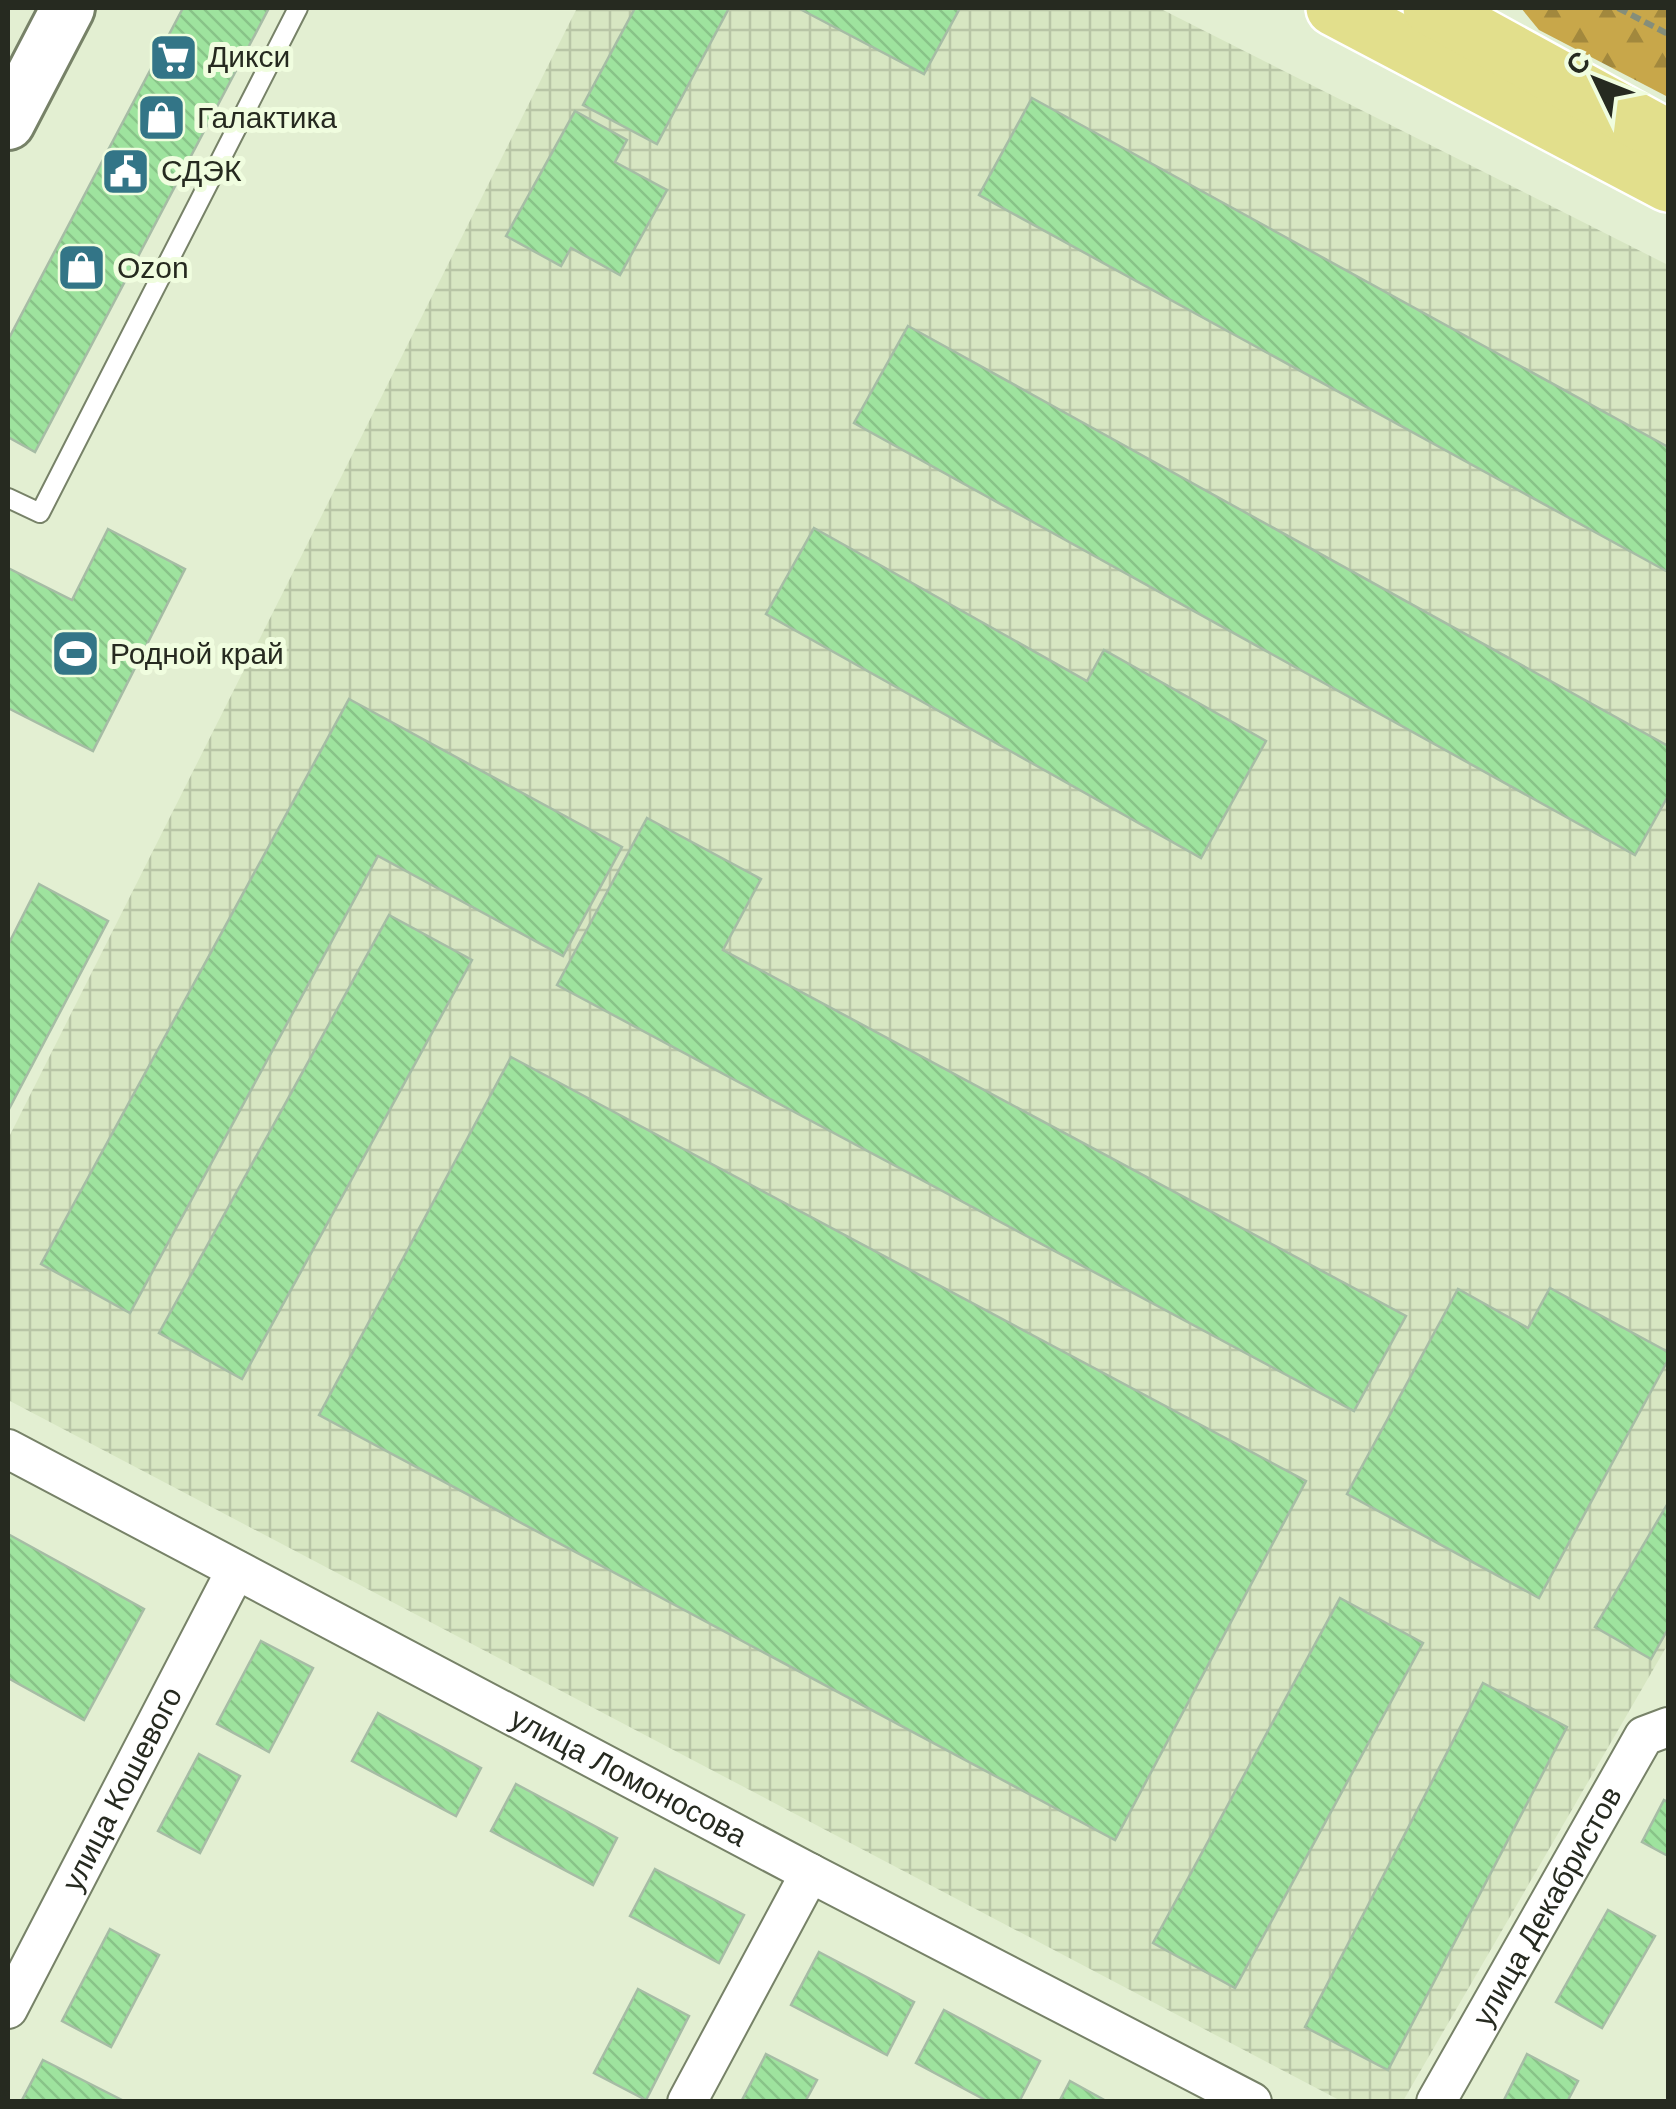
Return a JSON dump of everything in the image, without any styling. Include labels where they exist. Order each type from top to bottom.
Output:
[{"type":"main road","points":[[1334,8],[1668,184]]},
{"type":"main road","points":[[1458,14],[1668,138]]},
{"type":"street","points":[[10,113],[68,8]]},
{"type":"street","name":"улица Ломоносова","points":[[8,1449],[1252,2102]]},
{"type":"street","name":"улица Кошевого","points":[[8,2009],[236,1570]]},
{"type":"street","name":"улица Декабристов","points":[[1436,2102],[1644,1736],[1668,1727]]},
{"type":"street","points":[[687,2102],[810,1873]]},
{"type":"lane","points":[[8,498],[40,513],[298,8]]},
{"type":"path","points":[[1618,8],[1668,34]]},
{"type":"shaded area","points":[[577,8],[1159,8],[1668,265],[1668,1644],[1403,2101],[1341,2101],[8,1400],[8,1139]]},
{"type":"green space","points":[[1521,8],[1668,8],[1668,97],[1539,30]]},
{"type":"building","points":[[183,8],[269,8],[35,452],[8,437],[8,340]]},
{"type":"building","points":[[635,8],[729,8],[657,144],[583,105]]},
{"type":"building","points":[[798,8],[960,8],[924,74]]},
{"type":"building","points":[[1032,98],[1668,447],[1668,572],[979,195]]},
{"type":"building","points":[[575,111],[627,140],[615,162],[667,190],[620,275],[571,248],[561,266],[506,236]]},
{"type":"building","points":[[908,326],[1668,746],[1668,796],[1635,855],[854,423]]},
{"type":"building","points":[[814,528],[1087,681],[1104,650],[1266,741],[1201,858],[766,614]]},
{"type":"building","name":"Родной край","points":[[108,529],[185,569],[93,751],[8,708],[8,568],[72,600]]},
{"type":"building","points":[[349,699],[622,847],[563,956],[378,856],[130,1313],[41,1264]]},
{"type":"building","points":[[647,818],[761,879],[723,950],[1406,1316],[1354,1411],[557,985]]},
{"type":"building","points":[[39,884],[108,921],[8,1111],[8,945]]},
{"type":"building","points":[[389,915],[472,960],[242,1379],[159,1333]]},
{"type":"building","points":[[511,1057],[1306,1481],[1115,1840],[319,1415]]},
{"type":"building","points":[[1550,1288],[1668,1352],[1668,1360],[1539,1598],[1347,1494],[1458,1289],[1528,1328]]},
{"type":"building","points":[[1668,1503],[1668,1629],[1651,1659],[1595,1627]]},
{"type":"building","points":[[8,1534],[144,1609],[84,1720],[8,1678]]},
{"type":"building","points":[[1340,1598],[1423,1643],[1235,1988],[1153,1943]]},
{"type":"building","points":[[261,1641],[313,1668],[269,1752],[217,1724]]},
{"type":"building","points":[[1483,1683],[1567,1727],[1388,2070],[1305,2027]]},
{"type":"building","points":[[378,1713],[481,1768],[456,1816],[352,1761]]},
{"type":"building","points":[[199,1754],[240,1776],[200,1853],[158,1831]]},
{"type":"building","points":[[516,1784],[617,1838],[593,1885],[491,1831]]},
{"type":"building","points":[[1664,1800],[1668,1802],[1668,1856],[1642,1842]]},
{"type":"building","points":[[655,1869],[744,1915],[719,1963],[630,1916]]},
{"type":"building","points":[[1608,1910],[1655,1936],[1602,2028],[1556,2002]]},
{"type":"building","points":[[110,1929],[159,1955],[111,2047],[62,2021]]},
{"type":"building","points":[[819,1952],[914,2002],[887,2055],[791,2005]]},
{"type":"building","points":[[638,1989],[689,2016],[646,2100],[594,2073]]},
{"type":"building","points":[[944,2010],[1040,2061],[1019,2102],[989,2102],[916,2063]]},
{"type":"building","points":[[766,2054],[817,2080],[805,2102],[741,2102]]},
{"type":"building","points":[[1527,2054],[1578,2081],[1567,2102],[1503,2102]]},
{"type":"building","points":[[43,2060],[126,2102],[21,2102]]},
{"type":"building","points":[[1070,2081],[1108,2102],[1059,2102]]},
{"type":"place","name":"Дикси","points":[[173,57]]},
{"type":"place","name":"Галактика","points":[[162,118]]},
{"type":"place","name":"СДЭК","points":[[126,171]]},
{"type":"place","name":"Ozon","points":[[82,268]]},
{"type":"place","name":"Родной край","points":[[75,654]]}]
